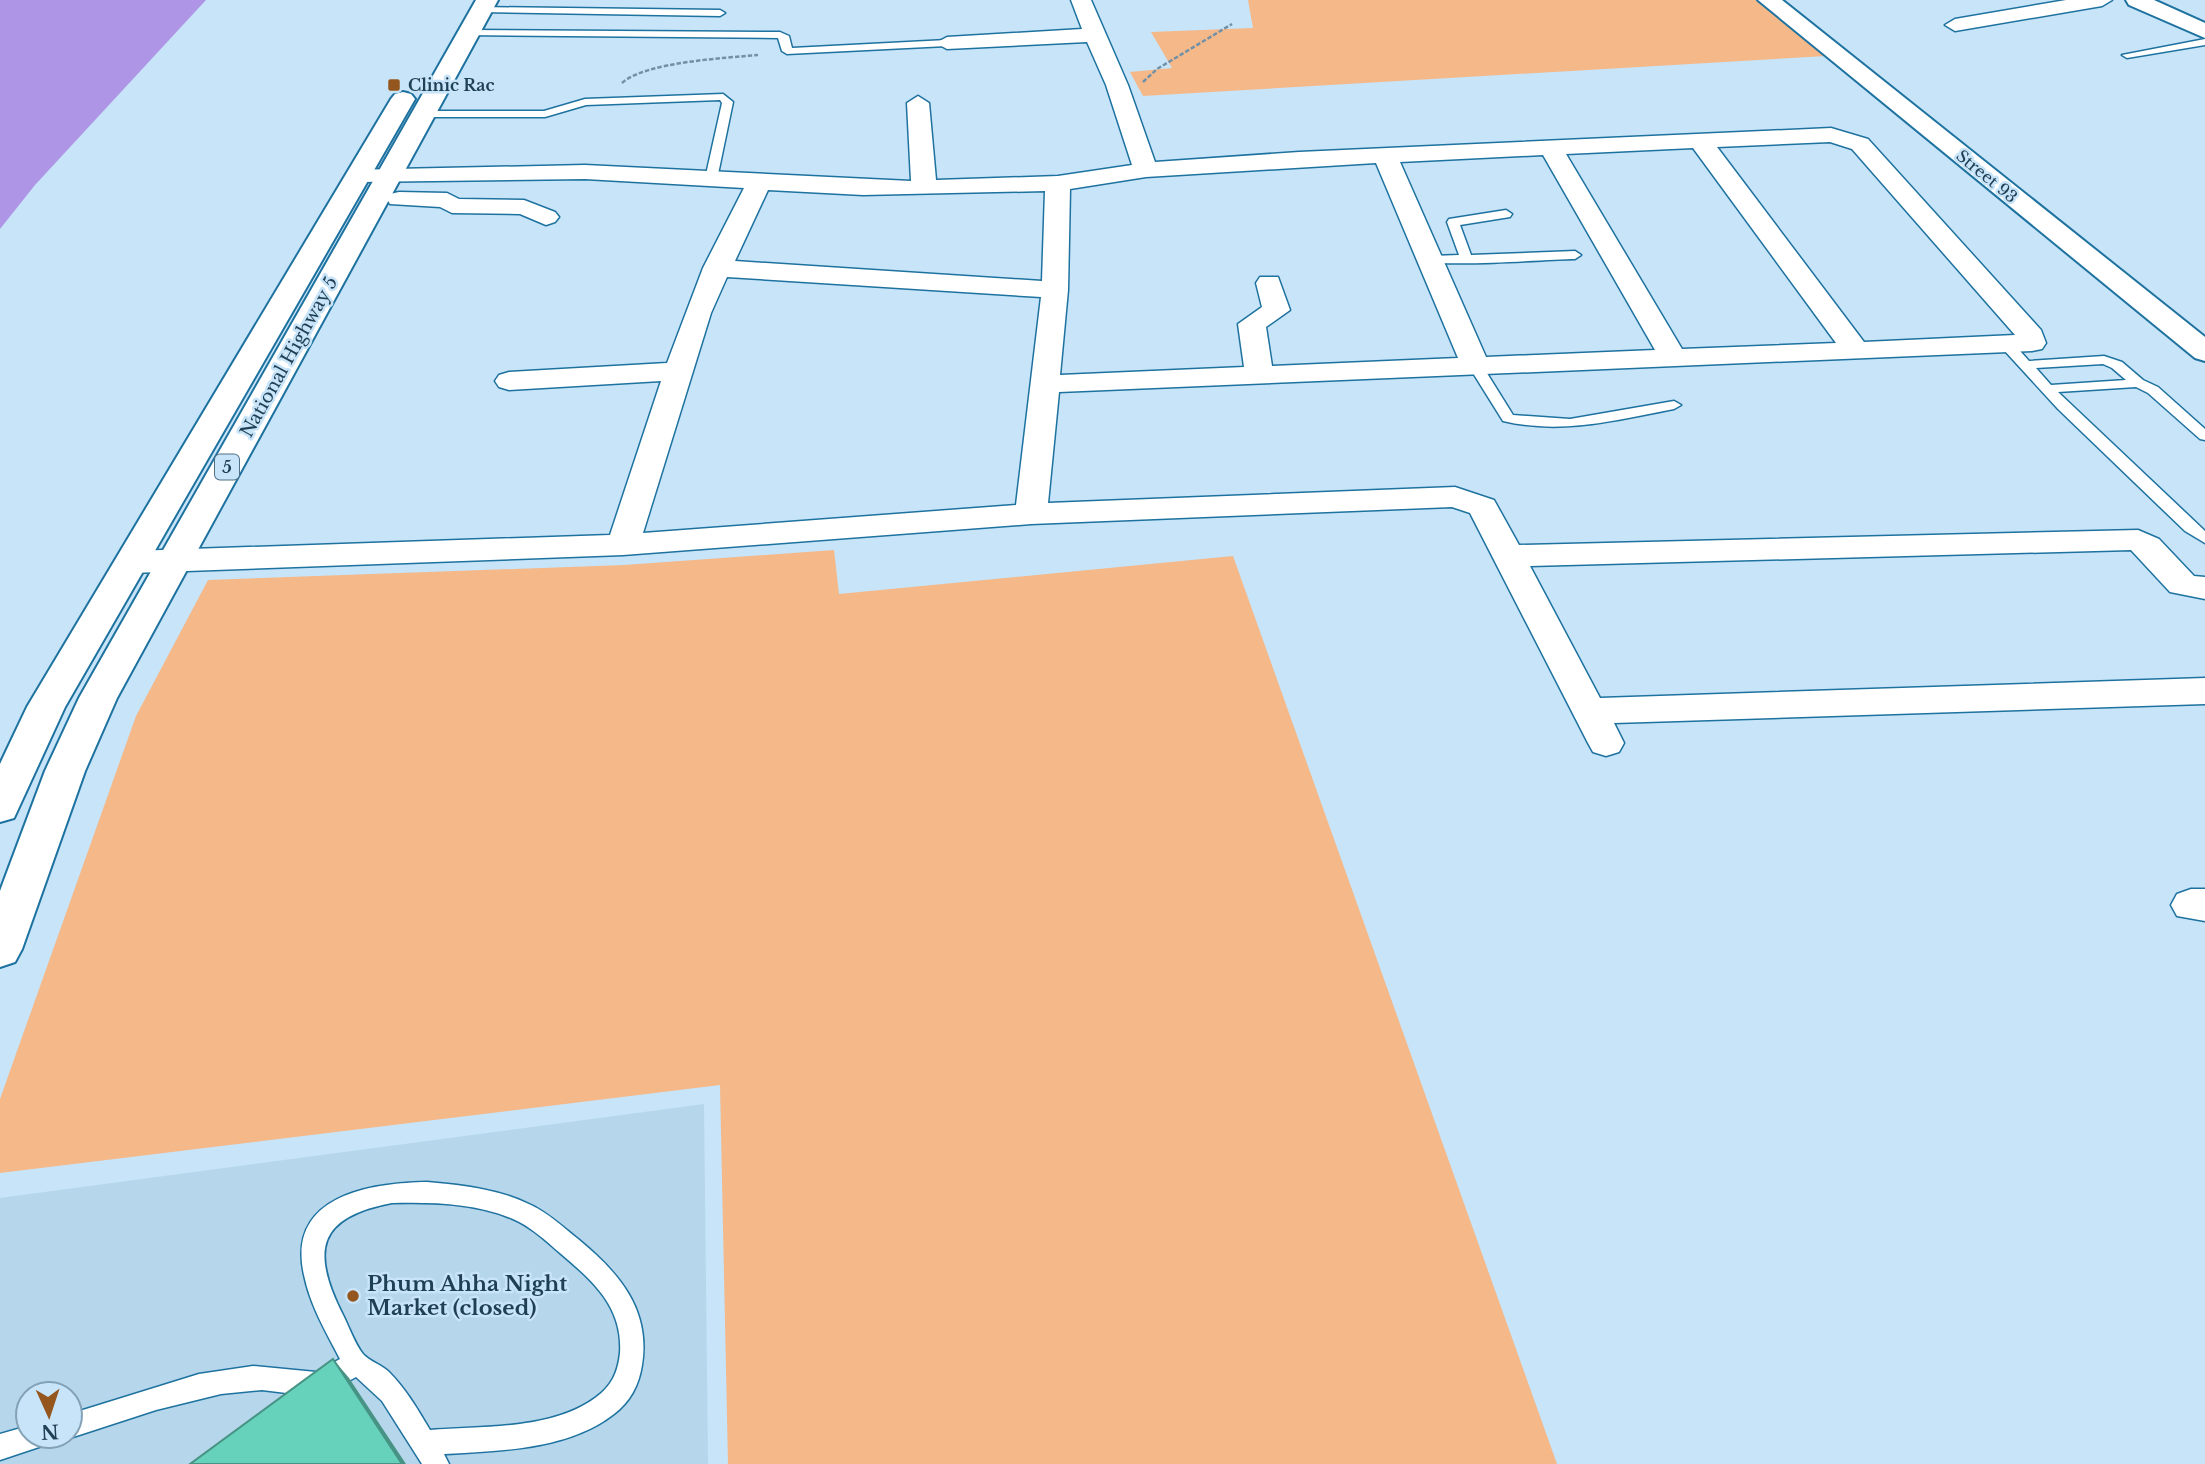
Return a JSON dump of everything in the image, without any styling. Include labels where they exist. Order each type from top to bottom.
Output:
[{"type":"main road","name":"Street 93","points":[[1769,0],[2205,352]]},
{"type":"main road","name":"Street 93","points":[[1797,0],[2173,295]]},
{"type":"main road","points":[[2137,0],[2205,31]]},
{"type":"main road","name":"National Highway 5","points":[[0,807],[46,707],[132,562],[375,183],[423,114],[474,10]]},
{"type":"main road","name":"National Highway 5","points":[[0,949],[65,771],[92,710],[375,183],[474,10]]},
{"type":"street","points":[[1081,0],[1124,104],[1146,170]]},
{"type":"street","points":[[1955,25],[2102,0]]},
{"type":"street","points":[[947,43],[1095,35]]},
{"type":"street","points":[[918,103],[924,188]]},
{"type":"street","points":[[375,183],[585,172],[924,188],[1058,183],[1146,170],[1385,155],[1831,135],[1860,144],[2031,336],[2032,343],[2017,356],[1856,350],[1044,384]]},
{"type":"street","points":[[1700,141],[1856,350]]},
{"type":"street","points":[[1551,148],[1673,357]]},
{"type":"street","points":[[1385,155],[1475,365]]},
{"type":"street","points":[[623,545],[697,313],[759,182]]},
{"type":"street","points":[[375,183],[447,200],[452,206],[524,207],[546,217]]},
{"type":"street","points":[[1031,514],[1055,290],[1058,183]]},
{"type":"street","points":[[716,268],[1055,290]]},
{"type":"street","points":[[1259,374],[1252,324],[1276,310],[1269,283]]},
{"type":"street","points":[[509,381],[678,371]]},
{"type":"street","points":[[132,562],[623,545],[1031,514],[1455,497],[1483,507],[1606,743]]},
{"type":"street","points":[[1509,556],[2138,540],[2147,544],[2179,584],[2189,589],[2205,588]]},
{"type":"street","points":[[1590,711],[2205,691]]},
{"type":"lane","points":[[474,10],[720,13]]},
{"type":"lane","points":[[474,10],[780,35],[785,38],[787,51],[947,43]]},
{"type":"lane","points":[[2127,55],[2205,42]]},
{"type":"lane","points":[[423,114],[545,114],[559,113],[585,102],[724,97],[728,103],[711,179]]},
{"type":"lane","points":[[1466,259],[1453,222],[1506,214]]},
{"type":"lane","points":[[1432,260],[1575,255]]},
{"type":"lane","points":[[2017,356],[2104,360],[2117,365],[2138,383],[2153,390],[2205,436]]},
{"type":"lane","points":[[2017,356],[2190,528],[2205,538]]},
{"type":"lane","points":[[1475,365],[1508,418],[1529,424],[1574,422],[1674,405]]},
{"type":"lane","points":[[2048,389],[2138,383]]},
{"type":"lane","points":[[422,1443],[535,1432],[565,1425],[598,1410],[623,1388],[632,1359],[633,1329],[622,1301],[601,1272],[540,1222],[516,1209],[470,1196],[425,1191],[379,1195],[347,1204],[328,1214],[317,1233],[313,1261],[318,1282],[355,1364],[369,1369],[382,1380],[422,1443],[436,1464]]},
{"type":"lane","points":[[297,1402],[319,1385],[355,1364]]},
{"type":"lane","points":[[84,1422],[205,1385],[275,1378],[319,1385]]},
{"type":"path","points":[[1124,104],[1157,69],[1232,24]]},
{"type":"path","points":[[605,101],[632,72],[787,51]]},
{"type":"shaded area","points":[[0,0],[206,0],[35,185],[0,229]]},
{"type":"shaded area","points":[[1248,0],[1756,0],[1826,56],[1143,96],[1130,72],[1172,68],[1151,32],[1253,28]]},
{"type":"shaded area","points":[[834,550],[839,594],[1233,556],[1557,1464],[728,1464],[720,1085],[0,1173],[0,1099],[136,716],[208,580],[624,565]]},
{"type":"shaded area","name":"Phum Ahha Night Market (closed)","points":[[704,1104],[708,1464],[0,1464],[0,1198]]},
{"type":"building","points":[[333,1359],[402,1464],[190,1464]]},
{"type":"place","name":"Clinic Rac","points":[[394,85]]},
{"type":"place","name":"Phum Ahha Night Market (closed)","points":[[353,1296]]}]
